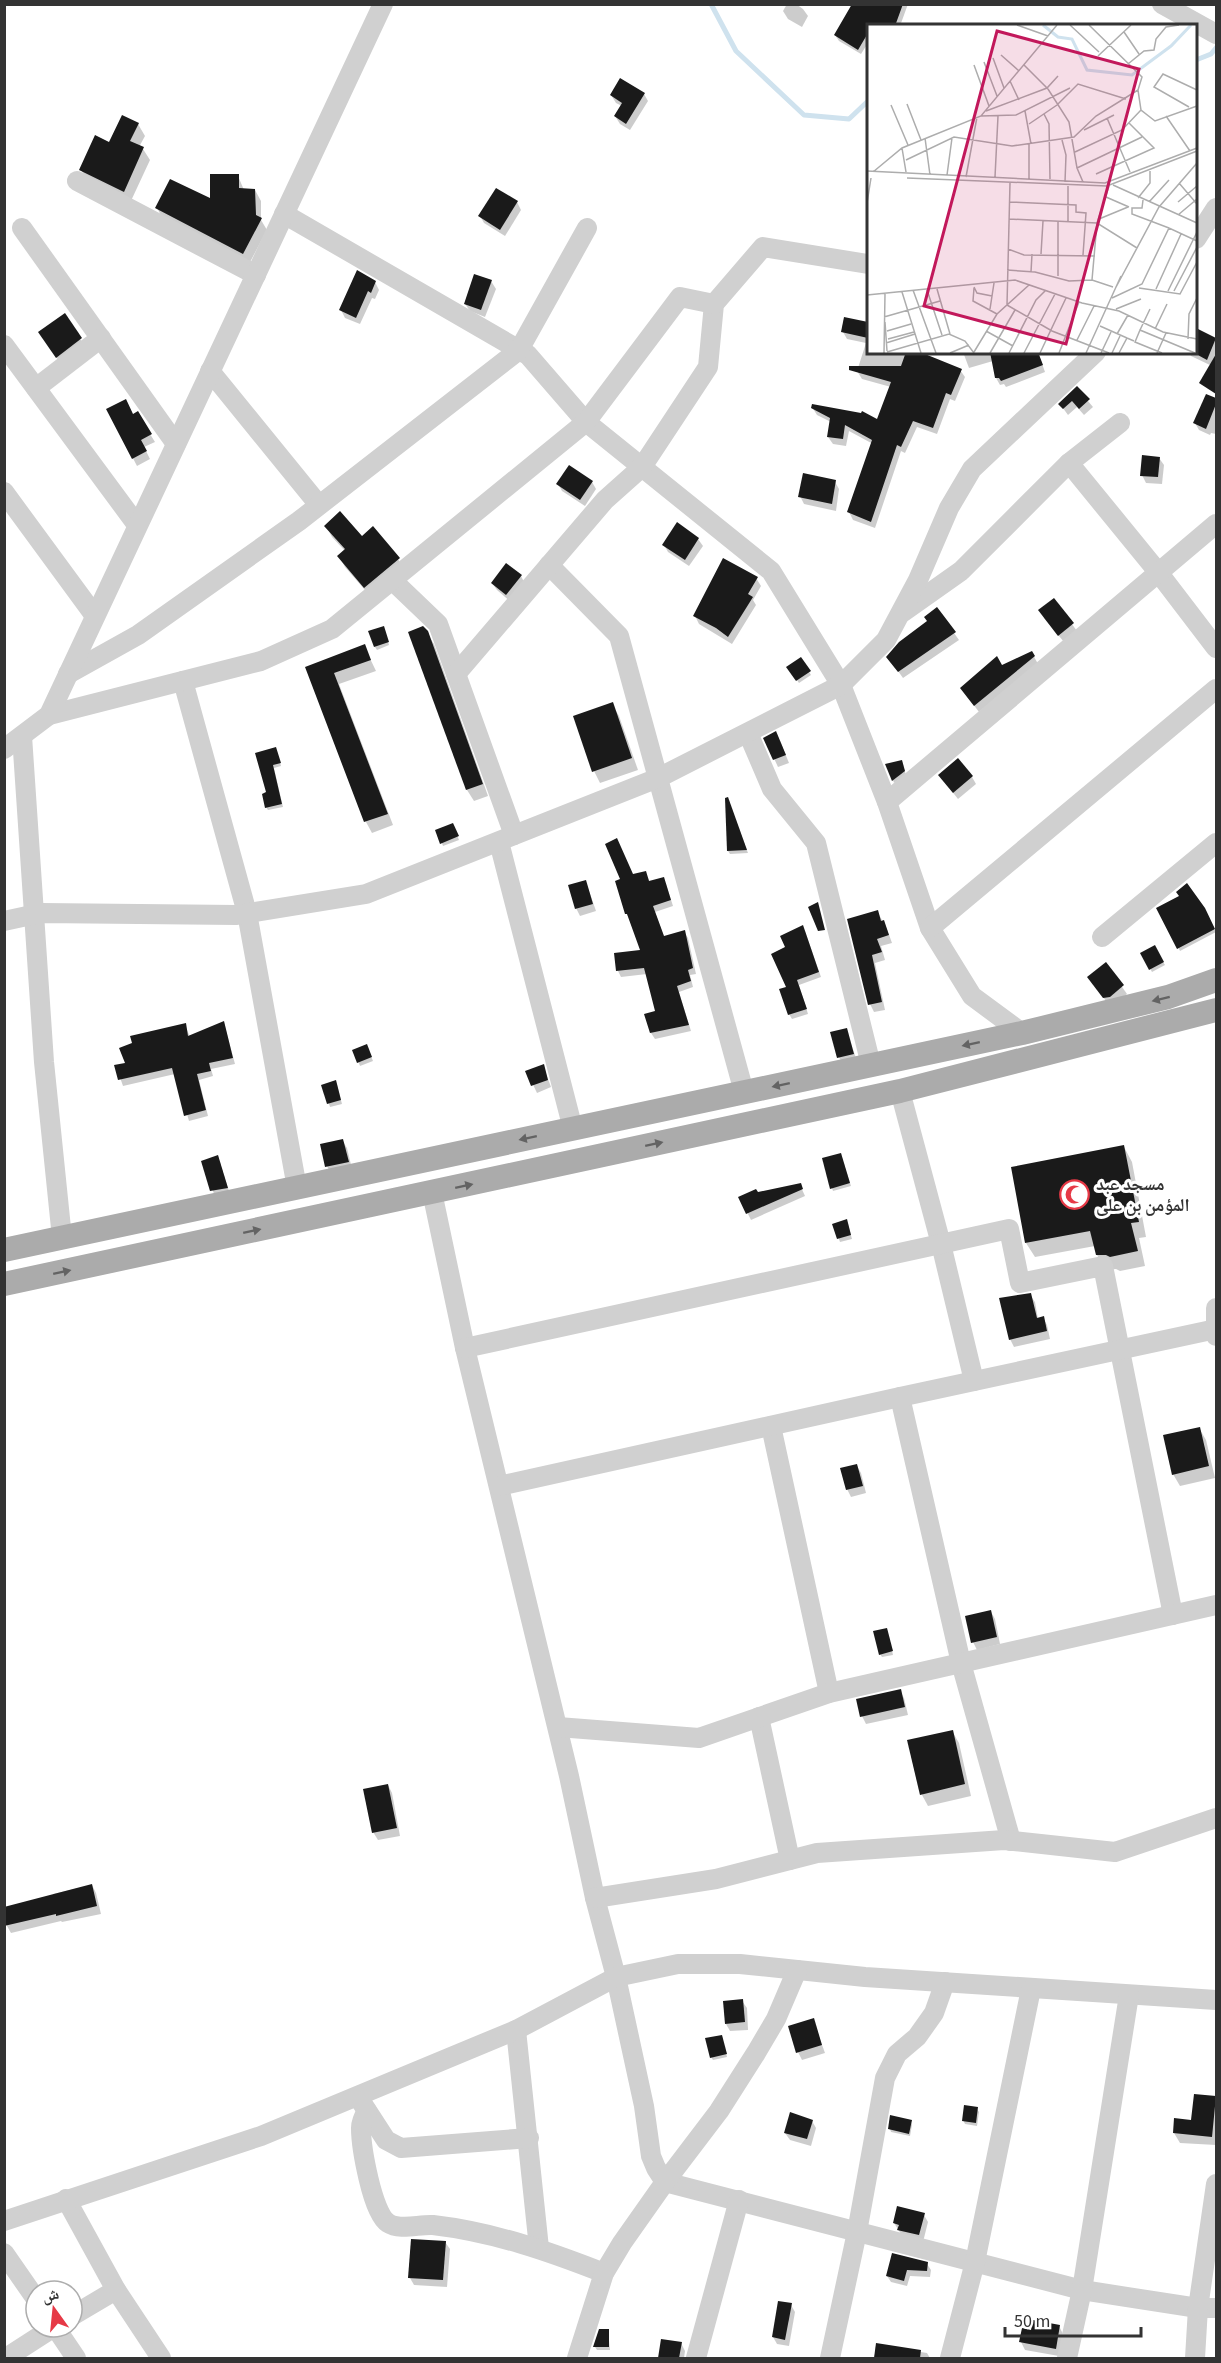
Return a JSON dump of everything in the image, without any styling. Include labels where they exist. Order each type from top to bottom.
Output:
[{"type":"main road","points":[[4,1250],[1022,1033],[1168,997],[1216,980]]},
{"type":"main road","points":[[4,1284],[900,1092],[1216,1010]]},
{"type":"street","points":[[49,715],[383,4]]},
{"type":"street","points":[[1162,4],[1212,31]]},
{"type":"street","points":[[77,181],[255,275]]},
{"type":"street","points":[[1197,237],[1216,208]]},
{"type":"street","points":[[284,214],[528,355],[586,422],[771,571],[841,686],[887,802],[930,928],[972,996],[1022,1033]]},
{"type":"street","points":[[22,228],[176,444]]},
{"type":"street","points":[[68,675],[138,635],[319,506],[519,350],[587,228]]},
{"type":"street","points":[[456,674],[605,500],[642,467],[708,367],[714,304],[763,247],[867,264]]},
{"type":"street","points":[[4,749],[49,715],[261,661],[332,629],[586,422],[680,297],[714,304]]},
{"type":"street","points":[[36,388],[100,338]]},
{"type":"street","points":[[4,345],[137,525]]},
{"type":"street","points":[[4,921],[32,915],[248,913],[366,894],[658,778],[841,686],[886,640],[918,580],[949,508],[972,469],[1094,354]]},
{"type":"street","points":[[210,371],[319,506]]},
{"type":"street","points":[[901,613],[961,571],[1069,463],[1120,423]]},
{"type":"street","points":[[1069,463],[1158,572],[1216,648]]},
{"type":"street","points":[[4,492],[95,616]]},
{"type":"street","points":[[887,802],[1216,524]]},
{"type":"street","points":[[549,565],[619,636],[744,1092]]},
{"type":"street","points":[[392,580],[438,624],[456,674],[507,838],[573,1129]]},
{"type":"street","points":[[183,681],[248,913],[297,1188]]},
{"type":"street","points":[[930,928],[1216,689]]},
{"type":"street","points":[[748,733],[772,789],[816,843],[871,1065]]},
{"type":"street","points":[[22,736],[32,915],[62,1238]]},
{"type":"street","points":[[1102,937],[1216,843]]},
{"type":"street","points":[[900,1092],[941,1244],[974,1381]]},
{"type":"street","points":[[432,1192],[465,1348],[558,1727],[595,1898],[616,1977],[644,2106],[651,2156],[665,2181],[1082,2290],[1207,2308]]},
{"type":"street","points":[[465,1348],[1009,1229],[1020,1283],[1103,1266],[1173,1615]]},
{"type":"street","points":[[499,1486],[974,1381],[1216,1331],[1216,1308]]},
{"type":"street","points":[[900,1397],[962,1663],[1011,1841]]},
{"type":"street","points":[[771,1426],[829,1693]]},
{"type":"street","points":[[558,1727],[699,1738],[829,1693],[1216,1605]]},
{"type":"street","points":[[759,1717],[790,1860]]},
{"type":"street","points":[[595,1898],[716,1879],[817,1853],[1011,1841],[1115,1852],[1216,1818]]},
{"type":"street","points":[[4,2222],[66,2199],[362,2104],[516,2030],[616,1977],[678,1964],[740,1964],[1031,1989],[1216,2000]]},
{"type":"street","points":[[577,2358],[604,2273],[665,2181],[719,2111],[756,2053],[776,2019],[797,1970]]},
{"type":"street","points":[[830,2358],[857,2232],[885,2078],[897,2054],[917,2037],[934,2013],[945,1982]]},
{"type":"street","points":[[950,2358],[975,2262],[1031,1989]]},
{"type":"street","points":[[1067,2358],[1082,2290],[1129,1995]]},
{"type":"street","points":[[516,2030],[529,2138],[538,2248]]},
{"type":"street","points":[[362,2104],[361,2135],[372,2194],[379,2214],[388,2223],[403,2227],[431,2225],[510,2239],[604,2273]]},
{"type":"street","points":[[362,2104],[386,2140],[401,2148],[529,2138]]},
{"type":"street","points":[[1195,2358],[1207,2308],[1216,2184]]},
{"type":"street","points":[[66,2199],[116,2290],[161,2358]]},
{"type":"street","points":[[696,2358],[739,2200]]},
{"type":"street","points":[[4,2253],[24,2282]]},
{"type":"street","points":[[84,2309],[116,2290]]},
{"type":"street","points":[[6,2358],[36,2339]]},
{"type":"street","points":[[63,2339],[76,2358]]},
{"type":"building","points":[[852,4],[903,4],[896,24],[867,24],[867,35],[858,50],[834,35]]},
{"type":"building","points":[[620,78],[645,93],[626,124],[614,116],[622,103],[610,95]]},
{"type":"building","points":[[122,115],[139,123],[130,141],[144,147],[124,192],[79,170],[95,135],[109,142]]},
{"type":"building","points":[[210,174],[239,174],[239,188],[255,189],[256,215],[262,218],[243,254],[155,208],[170,179],[210,198]]},
{"type":"building","points":[[496,188],[518,201],[500,230],[478,216]]},
{"type":"building","points":[[357,270],[376,281],[371,293],[368,291],[356,318],[339,310]]},
{"type":"building","points":[[474,274],[492,280],[481,310],[464,304]]},
{"type":"building","points":[[65,313],[82,338],[56,358],[38,332]]},
{"type":"building","points":[[844,317],[867,322],[867,338],[841,332]]},
{"type":"building","points":[[1197,328],[1216,338],[1207,360],[1196,354]]},
{"type":"building","points":[[905,354],[925,354],[962,369],[951,395],[946,393],[933,428],[913,421],[901,447],[897,445],[871,522],[847,512],[872,440],[845,425],[843,439],[827,437],[830,418],[811,408],[812,404],[861,413],[862,411],[877,419],[891,382],[849,370],[849,366],[901,366]]},
{"type":"building","points":[[990,354],[1039,354],[1043,365],[1001,381],[995,378]]},
{"type":"building","points":[[1216,354],[1216,394],[1199,383]]},
{"type":"building","points":[[1077,386],[1090,399],[1079,409],[1072,401],[1063,409],[1058,404]]},
{"type":"building","points":[[1206,394],[1216,398],[1216,404],[1206,429],[1193,423]]},
{"type":"building","points":[[126,399],[133,414],[138,411],[152,434],[141,440],[147,451],[132,459],[106,409]]},
{"type":"building","points":[[1142,455],[1160,457],[1158,477],[1140,476]]},
{"type":"building","points":[[569,465],[593,481],[580,500],[556,484]]},
{"type":"building","points":[[803,473],[836,480],[832,504],[798,497]]},
{"type":"building","points":[[340,511],[362,536],[373,526],[400,558],[364,588],[337,556],[345,549],[324,526]]},
{"type":"building","points":[[677,522],[699,538],[685,560],[662,545]]},
{"type":"building","points":[[723,558],[758,577],[748,594],[753,597],[728,637],[693,616]]},
{"type":"building","points":[[506,563],[522,575],[506,595],[491,583]]},
{"type":"building","points":[[1054,598],[1074,623],[1058,636],[1038,610]]},
{"type":"building","points":[[937,607],[956,632],[898,672],[886,657],[899,642],[927,621],[924,617]]},
{"type":"building","points":[[384,626],[389,642],[374,647],[368,631]]},
{"type":"building","points":[[423,626],[428,631],[483,784],[466,790],[408,632]]},
{"type":"building","points":[[365,644],[371,660],[334,673],[388,814],[364,822],[305,667]]},
{"type":"building","points":[[1032,651],[1035,656],[974,706],[960,688],[997,656],[1002,665]]},
{"type":"building","points":[[801,657],[811,671],[796,681],[786,667]]},
{"type":"building","points":[[613,702],[632,758],[592,772],[573,716]]},
{"type":"building","points":[[776,731],[786,755],[773,760],[763,738]]},
{"type":"building","points":[[276,747],[281,763],[273,765],[282,804],[265,808],[262,794],[266,792],[255,753]]},
{"type":"building","points":[[958,758],[973,776],[953,793],[938,775]]},
{"type":"building","points":[[902,760],[905,771],[892,781],[885,764]]},
{"type":"building","points":[[728,797],[747,850],[727,851],[725,798]]},
{"type":"building","points":[[453,823],[459,836],[440,844],[435,830]]},
{"type":"building","points":[[617,838],[633,874],[646,871],[649,881],[664,877],[671,900],[653,906],[664,936],[685,930],[693,968],[688,970],[691,981],[677,986],[689,1025],[650,1033],[644,1014],[655,1011],[644,968],[616,971],[614,953],[640,950],[627,914],[625,914],[615,881],[620,879],[605,844]]},
{"type":"building","points":[[586,880],[593,904],[575,909],[568,885]]},
{"type":"building","points":[[1187,883],[1205,908],[1215,929],[1177,949],[1156,908],[1179,896],[1176,892]]},
{"type":"building","points":[[818,902],[825,930],[818,931],[808,907]]},
{"type":"building","points":[[878,910],[889,935],[877,939],[882,952],[872,955],[882,1002],[868,1005],[847,919]]},
{"type":"building","points":[[803,925],[819,972],[797,980],[807,1009],[788,1015],[779,989],[786,987],[771,954],[785,947],[780,936]]},
{"type":"building","points":[[1155,945],[1164,962],[1149,970],[1140,953]]},
{"type":"building","points":[[1106,962],[1124,985],[1110,997],[1103,998],[1087,977]]},
{"type":"building","points":[[224,1021],[233,1058],[209,1063],[211,1071],[197,1074],[206,1110],[184,1116],[172,1068],[118,1080],[114,1065],[125,1063],[119,1048],[132,1043],[130,1036],[186,1023],[188,1036]]},
{"type":"building","points":[[847,1028],[854,1054],[837,1058],[830,1032]]},
{"type":"building","points":[[367,1044],[372,1057],[357,1063],[352,1050]]},
{"type":"building","points":[[544,1064],[548,1080],[531,1086],[525,1071]]},
{"type":"building","points":[[336,1080],[341,1100],[327,1104],[321,1085]]},
{"type":"building","points":[[343,1139],[349,1162],[325,1167],[320,1144]]},
{"type":"building","name":"مسجد عبد المؤمن بن على","points":[[1124,1145],[1139,1222],[1131,1223],[1138,1251],[1110,1257],[1096,1255],[1090,1231],[1025,1243],[1011,1167]]},
{"type":"building","points":[[841,1153],[850,1183],[830,1189],[822,1158]]},
{"type":"building","points":[[218,1155],[228,1188],[210,1191],[201,1161]]},
{"type":"building","points":[[801,1183],[803,1189],[746,1214],[738,1197],[756,1189],[758,1192]]},
{"type":"building","points":[[847,1219],[851,1235],[837,1239],[832,1224]]},
{"type":"building","points":[[1031,1293],[1037,1318],[1044,1316],[1047,1331],[1009,1340],[999,1298]]},
{"type":"building","points":[[1200,1427],[1209,1466],[1172,1475],[1163,1435]]},
{"type":"building","points":[[857,1464],[863,1486],[846,1490],[840,1468]]},
{"type":"building","points":[[991,1610],[997,1637],[971,1643],[965,1616]]},
{"type":"building","points":[[887,1628],[893,1651],[879,1655],[873,1631]]},
{"type":"building","points":[[901,1689],[905,1707],[860,1717],[856,1699]]},
{"type":"building","points":[[953,1730],[965,1784],[920,1795],[907,1740]]},
{"type":"building","points":[[388,1784],[397,1828],[372,1833],[363,1789]]},
{"type":"building","points":[[92,1884],[97,1906],[4,1926],[4,1907]]},
{"type":"building","points":[[743,1999],[745,2022],[725,2024],[723,2001]]},
{"type":"building","points":[[814,2018],[822,2045],[796,2053],[788,2026]]},
{"type":"building","points":[[722,2035],[727,2054],[710,2058],[705,2038]]},
{"type":"building","points":[[1194,2094],[1216,2096],[1212,2137],[1173,2133],[1174,2118],[1191,2120]]},
{"type":"building","points":[[964,2105],[978,2107],[976,2123],[962,2121]]},
{"type":"building","points":[[790,2112],[813,2120],[807,2139],[784,2133]]},
{"type":"building","points":[[890,2115],[912,2120],[909,2134],[888,2129]]},
{"type":"building","points":[[897,2206],[925,2213],[919,2235],[897,2230],[899,2225],[893,2223]]},
{"type":"building","points":[[411,2239],[446,2241],[443,2280],[408,2278]]},
{"type":"building","points":[[892,2253],[928,2262],[927,2271],[907,2270],[904,2281],[886,2276]]},
{"type":"building","points":[[778,2301],[792,2303],[785,2340],[772,2337]]},
{"type":"building","points":[[1033,2320],[1060,2325],[1056,2349],[1019,2342],[1022,2328],[1031,2330]]},
{"type":"building","points":[[599,2329],[609,2329],[609,2347],[593,2347]]},
{"type":"building","points":[[661,2339],[682,2342],[679,2358],[658,2358]]},
{"type":"building","points":[[876,2343],[921,2350],[920,2358],[874,2358]]},
{"type":"waterway","points":[[711,4],[736,51],[804,115],[849,119],[867,102]]},
{"type":"waterway","points":[[1197,60],[1211,54],[1216,48]]},
{"type":"place","name":"مسجد عبد المؤمن بن على","points":[[1075,1194]]}]
